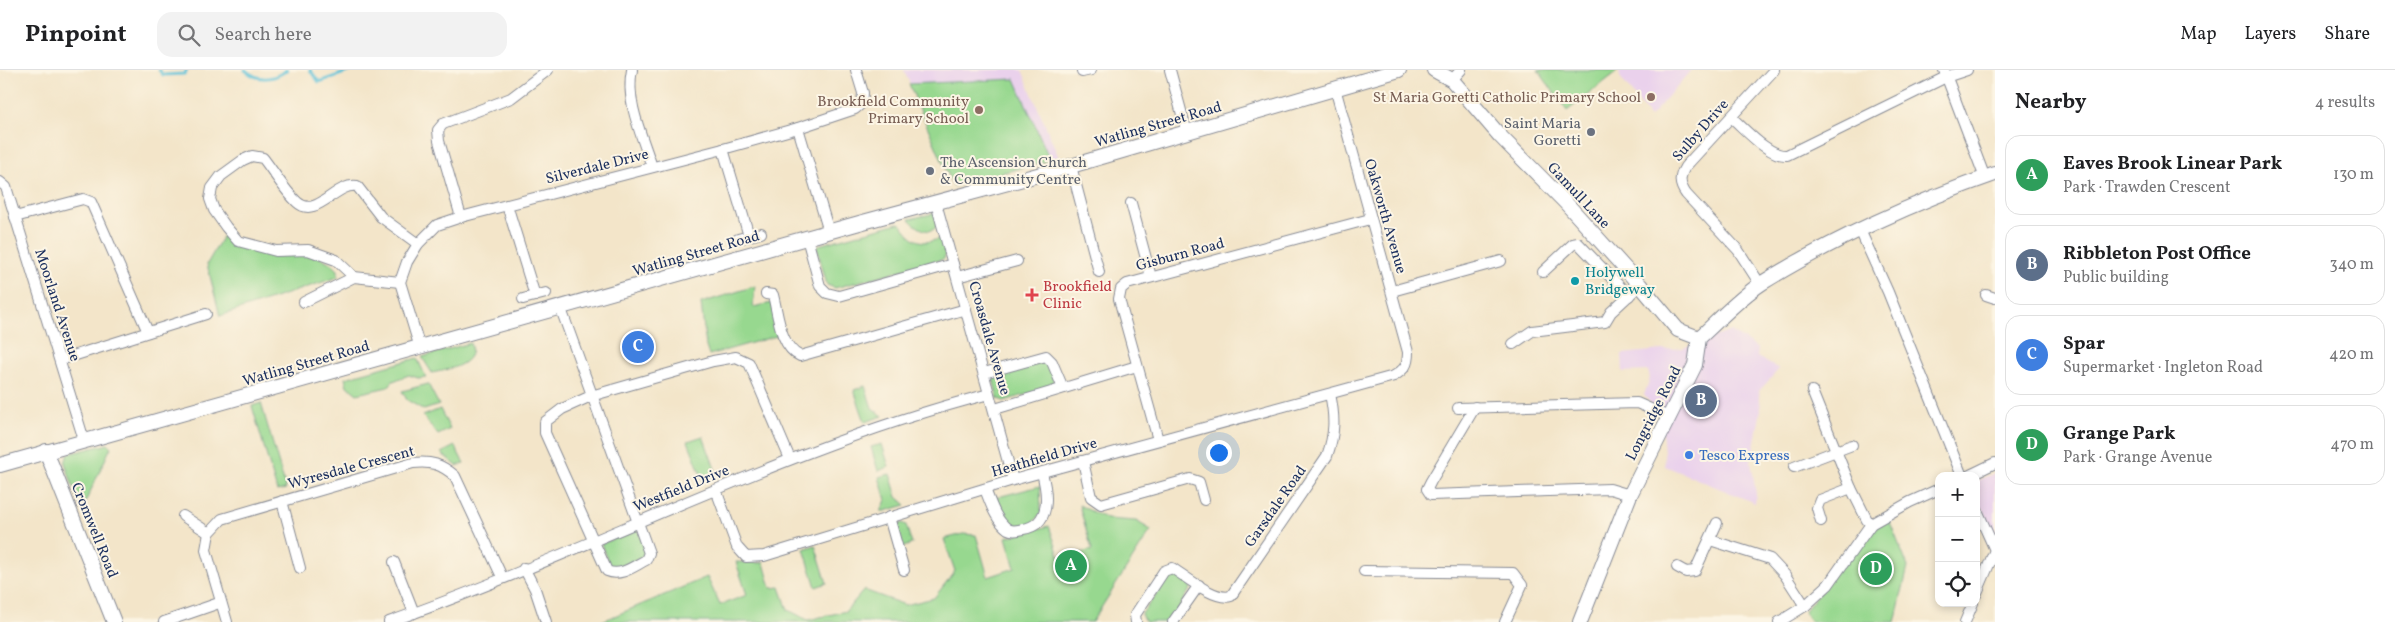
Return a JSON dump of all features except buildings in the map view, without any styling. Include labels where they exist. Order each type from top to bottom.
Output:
[{"type":"street","points":[[461,216],[439,141],[438,130],[443,124],[511,98],[548,70]]},
{"type":"street","points":[[632,70],[630,78],[633,105],[652,167]]},
{"type":"street","name":"Silverdale Drive","points":[[400,282],[418,244],[437,225],[461,216],[798,128],[855,109],[862,103],[863,93],[856,70]]},
{"type":"street","points":[[1082,70],[1082,72],[1091,70]]},
{"type":"street","points":[[1170,70],[1187,133]]},
{"type":"street","name":"Watling Street Road","points":[[0,465],[84,440],[561,309],[807,238],[936,204],[1187,133],[1399,70]]},
{"type":"street","name":"Gamull Lane","points":[[1436,70],[1456,75],[1500,136],[1565,202],[1678,330],[1699,338]]},
{"type":"street","name":"Sulby Drive","points":[[1760,284],[1738,250],[1680,186],[1684,166],[1774,70]]},
{"type":"street","points":[[1731,117],[1776,155],[1787,155],[1945,74],[1967,70]]},
{"type":"street","points":[[1699,338],[1760,284],[1860,230],[1948,191],[1990,176],[1945,74]]},
{"type":"street","name":"Oakworth Avenue","points":[[1335,88],[1408,352]]},
{"type":"street","points":[[798,128],[829,232]]},
{"type":"street","points":[[722,149],[749,236]]},
{"type":"street","points":[[354,278],[336,260],[308,250],[276,251],[238,241],[214,210],[210,199],[212,188],[221,176],[243,160],[252,156],[263,158],[298,203],[307,208],[318,205],[342,188],[350,185],[357,186],[381,217],[418,244]]},
{"type":"street","points":[[1070,166],[1099,272]]},
{"type":"street","name":"Moorland Avenue","points":[[0,182],[6,187],[84,440]]},
{"type":"street","points":[[15,217],[83,199],[91,202],[148,332]]},
{"type":"street","points":[[1132,202],[1151,278]]},
{"type":"street","name":"Croasdale Avenue","points":[[936,204],[989,394],[995,409],[1013,480]]},
{"type":"street","points":[[507,205],[535,296]]},
{"type":"street","name":"Gisburn Road","points":[[1158,440],[1119,299],[1121,289],[1127,284],[1370,219]]},
{"type":"street","points":[[1860,230],[1888,292],[1960,472]]},
{"type":"street","points":[[738,239],[761,233]]},
{"type":"street","points":[[807,238],[820,286],[827,293],[839,296],[954,264]]},
{"type":"street","points":[[1543,272],[1573,244],[1578,243],[1629,296]]},
{"type":"street","points":[[957,277],[1017,261]]},
{"type":"street","points":[[1392,291],[1501,261]]},
{"type":"street","points":[[304,302],[354,278],[400,282],[420,348]]},
{"type":"street","points":[[1513,344],[1532,332],[1605,322],[1611,312],[1640,285]]},
{"type":"street","points":[[523,299],[546,293]]},
{"type":"street","points":[[766,294],[773,294],[787,344],[791,352],[800,356],[966,309]]},
{"type":"street","points":[[561,309],[591,396],[649,553],[646,560],[623,572],[614,574],[607,571],[545,433],[545,422],[562,409],[591,396],[713,360],[736,357],[749,363],[790,459]]},
{"type":"street","points":[[60,360],[206,314]]},
{"type":"street","name":"Longridge Road","points":[[1580,622],[1630,495],[1696,365],[1699,338]]},
{"type":"street","name":"Heathfield Drive","points":[[716,490],[737,547],[746,557],[764,556],[1013,480],[1394,376],[1405,370],[1408,362],[1408,352]]},
{"type":"street","points":[[984,372],[1046,356],[1052,362],[1063,388]]},
{"type":"street","points":[[995,409],[1137,366]]},
{"type":"street","points":[[1812,391],[1851,488],[1866,520],[1871,524]]},
{"type":"street","name":"Westfield Drive","points":[[389,622],[639,522],[790,459],[930,409],[989,394]]},
{"type":"street","name":"Garsdale Road","points":[[1136,622],[1135,615],[1164,571],[1172,568],[1224,598],[1231,596],[1321,466],[1331,444],[1334,430],[1335,415],[1330,394]]},
{"type":"street","points":[[1458,408],[1637,403],[1669,417]]},
{"type":"street","points":[[1475,407],[1431,481],[1427,489],[1431,495],[1610,489],[1630,495]]},
{"type":"street","points":[[1794,467],[1852,445]]},
{"type":"street","name":"Cromwell Road","points":[[46,451],[114,622]]},
{"type":"street","points":[[1083,461],[1092,497],[1101,504],[1190,479],[1198,482],[1204,500]]},
{"type":"street","name":"Wyresdale Crescent","points":[[209,533],[222,519],[413,463],[428,462],[444,467],[455,476],[502,577]]},
{"type":"street","points":[[1976,472],[1995,463]]},
{"type":"street","points":[[985,489],[995,513],[1006,528],[1012,531],[1029,529],[1044,518],[1046,490],[1042,473]]},
{"type":"street","points":[[1821,521],[1817,508],[1820,500],[1851,488]]},
{"type":"street","points":[[1779,622],[1805,606],[1828,585],[1871,524],[1910,502],[1935,491]]},
{"type":"street","points":[[282,501],[300,568]]},
{"type":"street","points":[[183,516],[209,533],[206,550],[227,622]]},
{"type":"street","points":[[889,517],[904,570]]},
{"type":"street","points":[[1980,517],[1995,550],[1980,586]]},
{"type":"street","points":[[1677,567],[1686,572],[1695,571],[1717,523]]},
{"type":"street","points":[[1710,540],[1770,559],[1784,575],[1805,606]]},
{"type":"street","points":[[394,562],[414,613]]},
{"type":"street","points":[[524,568],[546,622]]},
{"type":"street","points":[[1364,571],[1513,573],[1522,585],[1505,622]]},
{"type":"street","points":[[1173,622],[1199,585]]},
{"type":"street","points":[[164,622],[220,603]]},
{"type":"street","points":[[1965,622],[1971,607]]},
{"type":"shaded area","name":"Brookfield Community Primary School","points":[[904,70],[1022,70],[1059,158],[953,186]]},
{"type":"shaded area","name":"St Maria Goretti Catholic Primary School","points":[[1619,70],[1691,70],[1650,117],[1620,77]]},
{"type":"shaded area","points":[[1731,331],[1758,349],[1757,357],[1779,369],[1759,391],[1761,410],[1751,462],[1756,494],[1755,503],[1665,466],[1661,416],[1644,395],[1650,378],[1648,371],[1623,372],[1622,354],[1683,348]]},
{"type":"shaded area","points":[[1995,473],[1995,538],[1980,503],[1980,479]]},
{"type":"green space","points":[[1538,70],[1617,70],[1618,71],[1567,111]]},
{"type":"green space","name":"Brookfield Community Primary School","points":[[1015,79],[1050,160],[953,186],[909,84]]},
{"type":"green space","points":[[936,213],[936,226],[933,230],[929,231],[914,224],[909,219]]},
{"type":"green space","points":[[898,223],[919,241],[929,242],[942,237],[946,252],[944,259],[835,288],[827,285],[817,248],[819,245]]},
{"type":"green space","points":[[224,234],[252,249],[308,254],[319,257],[329,262],[338,270],[338,277],[220,316],[207,264]]},
{"type":"green space","points":[[755,286],[753,307],[772,303],[780,335],[709,355],[706,347],[701,303]]},
{"type":"green space","points":[[470,343],[472,350],[470,357],[453,368],[432,373],[422,357]]},
{"type":"green space","points":[[417,358],[426,377],[418,378],[409,375],[393,381],[388,387],[357,394],[347,386],[345,378]]},
{"type":"green space","points":[[1039,362],[1047,363],[1050,368],[1053,377],[1052,387],[1004,401],[998,399],[993,379],[997,375]]},
{"type":"green space","points":[[428,384],[439,405],[424,410],[407,400],[402,391]]},
{"type":"green space","points":[[865,386],[872,408],[883,416],[865,422],[854,390]]},
{"type":"green space","points":[[261,403],[286,489],[277,491],[252,406]]},
{"type":"green space","points":[[440,409],[450,429],[438,435],[423,416]]},
{"type":"green space","points":[[703,436],[718,477],[704,482],[688,441]]},
{"type":"green space","points":[[108,444],[111,447],[84,505],[79,504],[65,463],[68,454]]},
{"type":"green space","points":[[882,444],[889,467],[878,471],[871,447]]},
{"type":"green space","points":[[455,446],[464,464],[457,466],[441,453]]},
{"type":"green space","points":[[890,474],[897,497],[906,505],[881,512],[886,500],[879,477]]},
{"type":"green space","points":[[1040,486],[1041,513],[1032,524],[1010,526],[1003,517],[994,498]]},
{"type":"green space","points":[[1079,505],[1107,519],[1136,521],[1151,530],[1092,622],[600,622],[707,577],[720,605],[747,595],[736,562],[764,563],[771,588],[780,587],[788,610],[808,620],[846,611],[864,590],[905,605],[934,598],[955,571],[944,539],[963,534],[976,535],[988,577],[1015,568],[1006,537],[1049,526],[1060,558],[1092,550]]},
{"type":"green space","points":[[1888,517],[1908,567],[1895,622],[1811,622],[1804,612],[1865,535]]},
{"type":"green space","points":[[902,523],[906,525],[912,544],[901,548],[897,526]]},
{"type":"green space","points":[[638,529],[645,551],[641,558],[615,568],[609,565],[601,544]]},
{"type":"green space","points":[[815,545],[827,583],[816,587],[804,549]]},
{"type":"green space","points":[[1171,574],[1177,574],[1190,582],[1191,588],[1170,622],[1146,622],[1141,615]]},
{"type":"waterway","points":[[159,70],[163,75],[184,74],[187,70]]},
{"type":"waterway","points":[[245,70],[261,78],[271,78],[287,70]]},
{"type":"waterway","points":[[310,70],[319,82],[353,70]]},
{"type":"place","name":"St Maria Goretti Catholic Primary School","points":[[1651,97]]},
{"type":"place","name":"Brookfield Community Primary School","points":[[979,110]]},
{"type":"place","name":"Saint Maria Goretti","points":[[1591,132]]},
{"type":"place","name":"The Ascension Church & Community Centre","points":[[930,171]]},
{"type":"place","name":"Holywell Bridgeway","points":[[1575,281]]},
{"type":"place","name":"Brookfield Clinic","points":[[1032,295]]},
{"type":"place","name":"Spar","points":[[638,347]]},
{"type":"place","name":"Ribbleton Post Office","points":[[1701,401]]},
{"type":"place","name":"Tesco Express","points":[[1689,455]]},
{"type":"place","name":"Eaves Brook Linear Park","points":[[1071,566]]},
{"type":"place","name":"Grange Park","points":[[1876,569]]}]
